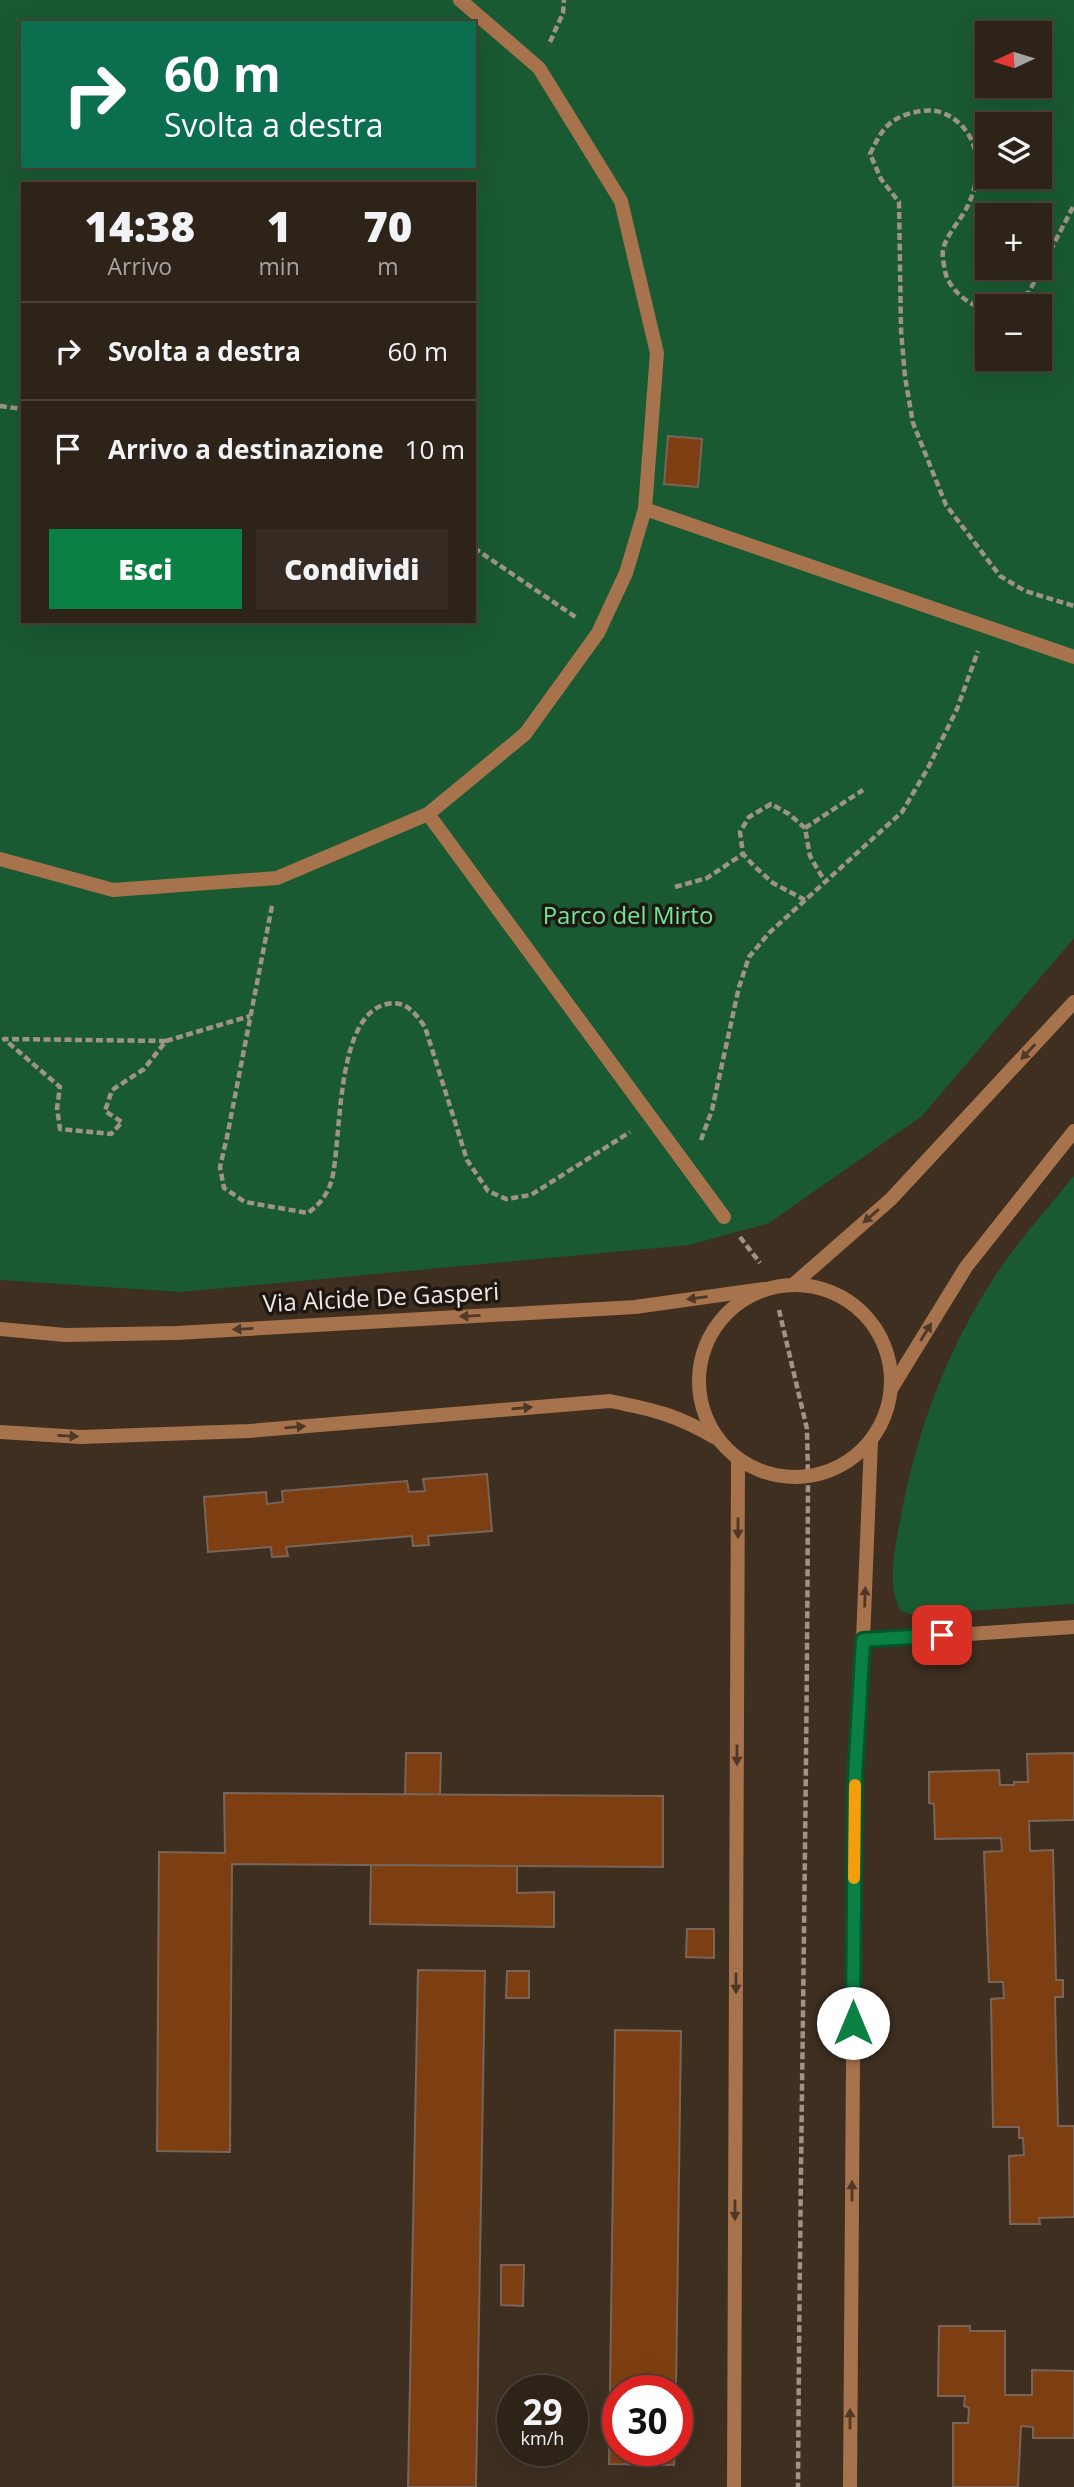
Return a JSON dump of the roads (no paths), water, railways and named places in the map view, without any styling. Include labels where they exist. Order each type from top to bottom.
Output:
[{"type":"street","points":[[0,859],[113,890],[277,878],[428,814],[525,734],[598,633],[626,573],[645,509],[657,353],[621,201],[539,68],[460,0]]},
{"type":"street","points":[[645,509],[1074,657]]},
{"type":"street","points":[[428,814],[724,1217]]},
{"type":"street","points":[[794,1284],[891,1199],[1074,1002]]},
{"type":"street","points":[[891,1390],[965,1267],[1074,1131]]},
{"type":"street","points":[[0,1433],[81,1437],[249,1431],[610,1401],[661,1411],[687,1421],[716,1438],[738,1460],[765,1474],[796,1479],[826,1474],[853,1459],[871,1441],[888,1410],[892,1380],[887,1350],[873,1323],[852,1302],[824,1288],[794,1284]]},
{"type":"street","name":"Via Alcide De Gasperi","points":[[0,1329],[65,1335],[190,1332],[635,1307],[794,1284]]},
{"type":"street","points":[[716,1438],[703,1411],[698,1381],[703,1351],[716,1324],[738,1303],[769,1288]]},
{"type":"street","points":[[850,2487],[855,1777],[871,1441]]},
{"type":"street","points":[[734,2487],[738,1460]]},
{"type":"street","points":[[863,1640],[1074,1627]]},
{"type":"park label","name":"Parco del Mirto","points":[[628,916]]}]
